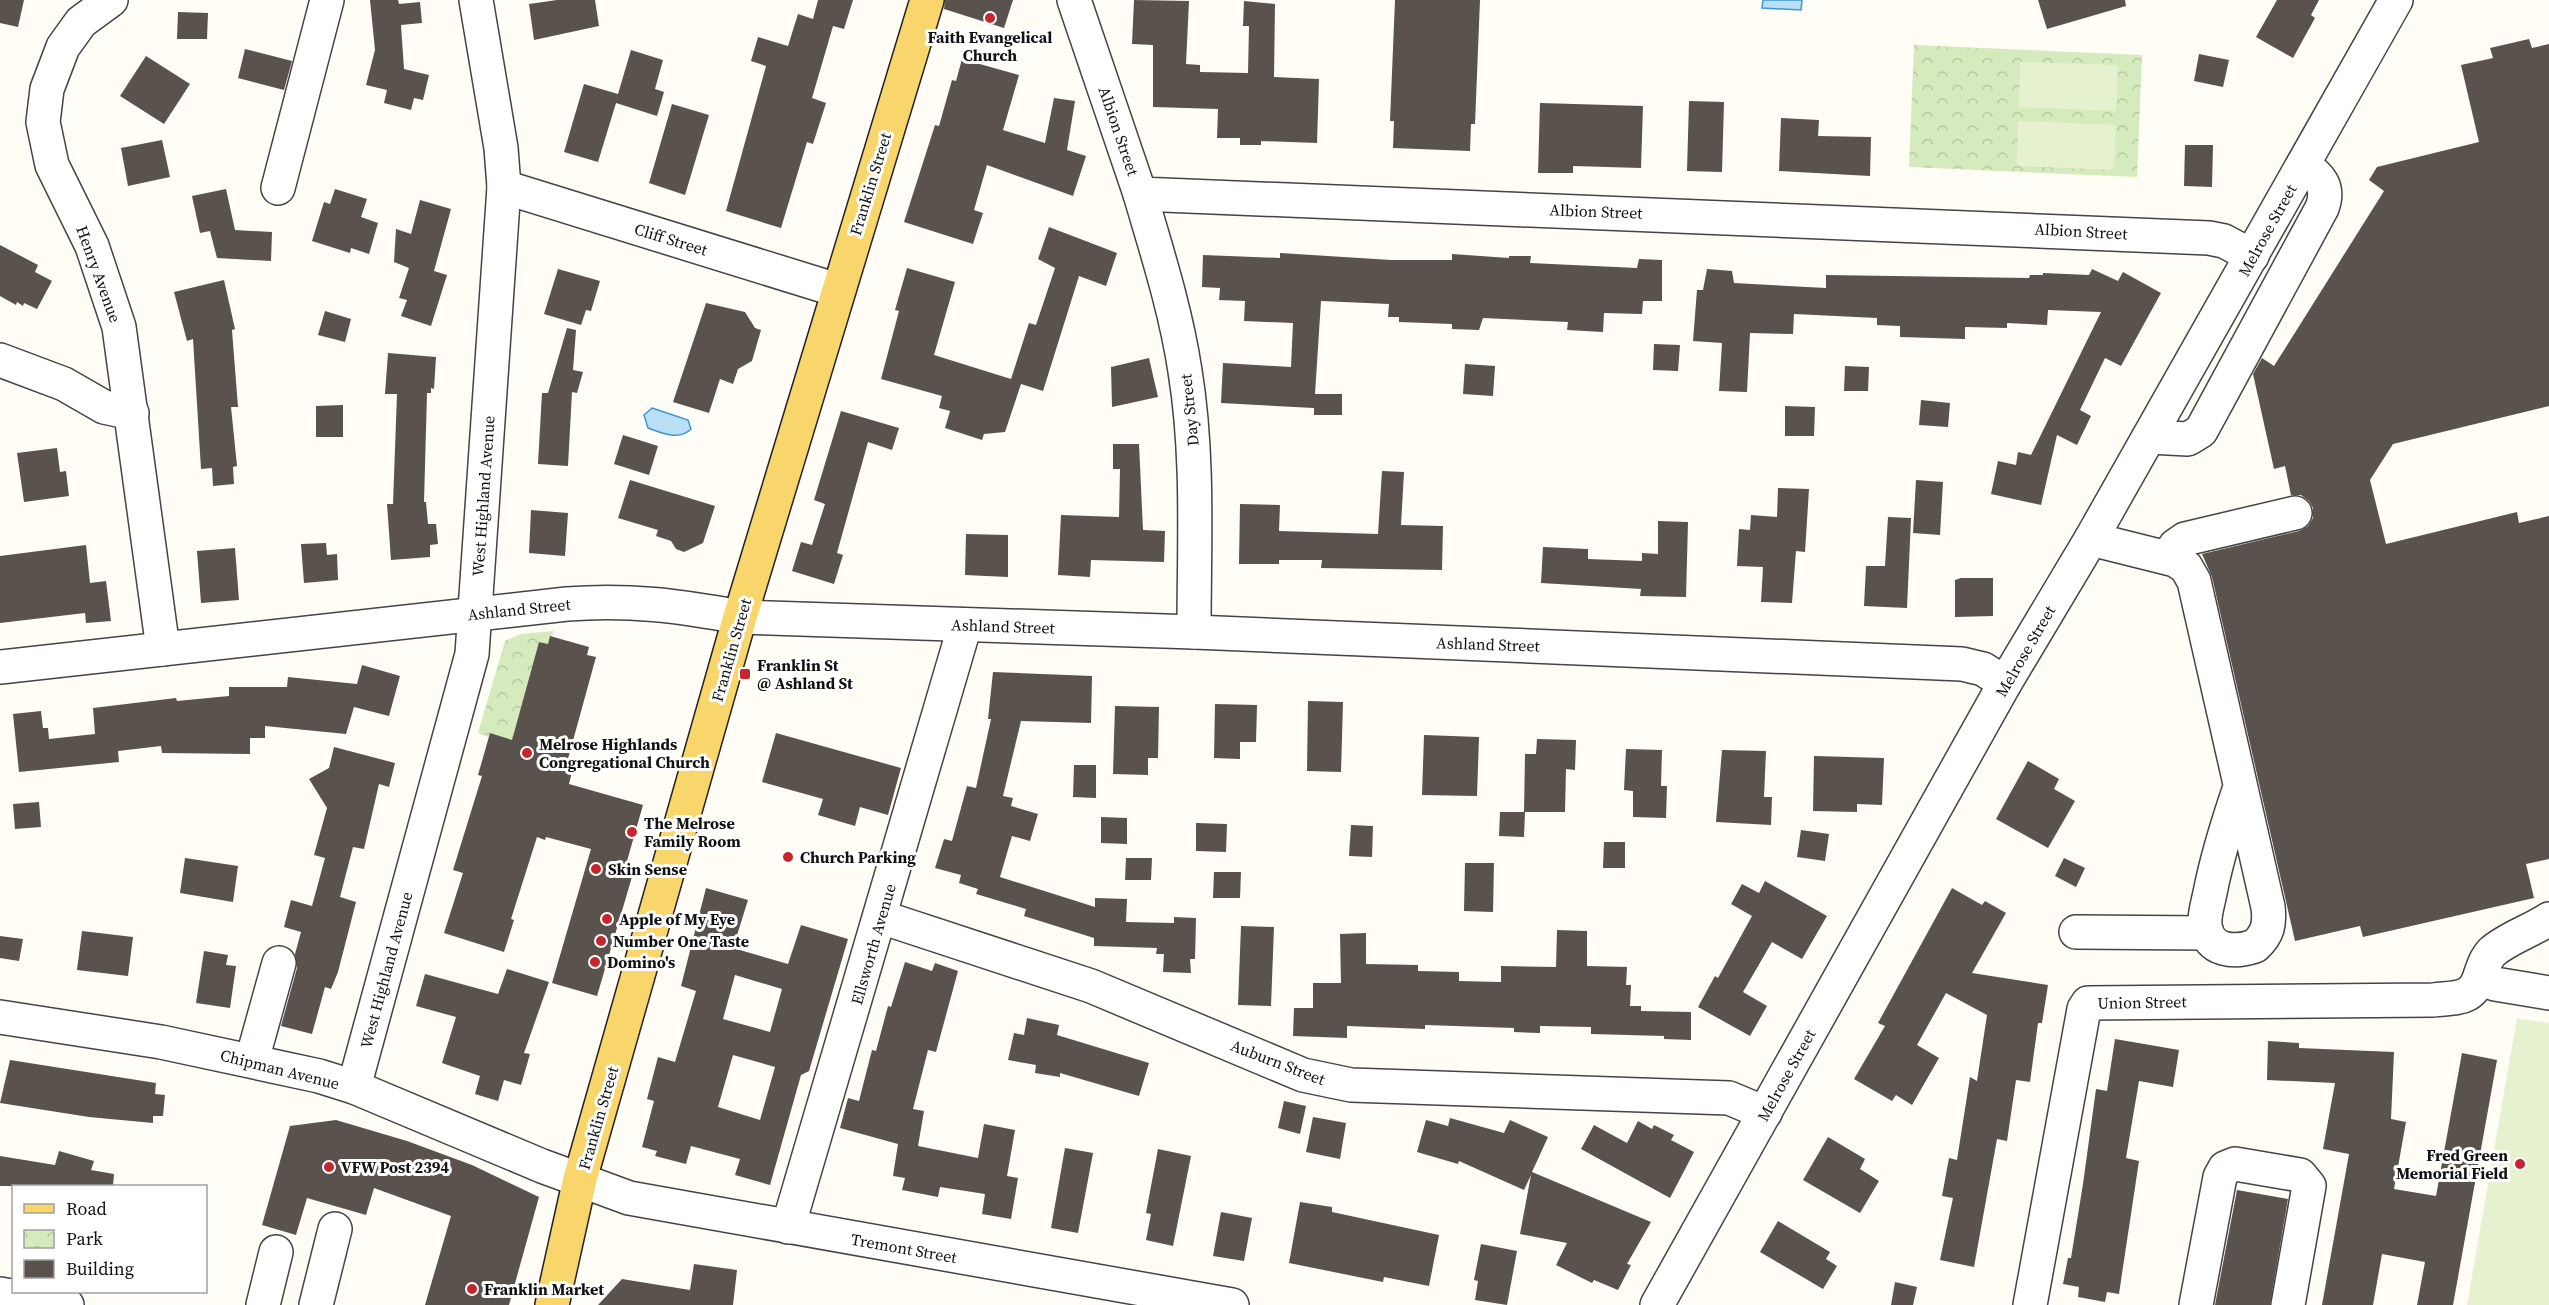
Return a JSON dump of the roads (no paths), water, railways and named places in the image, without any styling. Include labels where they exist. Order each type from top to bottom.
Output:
[{"type":"main road","name":"Franklin Street","points":[[552,1305],[580,1179],[740,617],[837,290],[927,0]]},
{"type":"street","name":"Henry Avenue","points":[[111,0],[81,22],[63,47],[47,89],[43,122],[52,165],[92,246],[107,285],[119,327],[163,649]]},
{"type":"street","points":[[278,188],[327,0]]},
{"type":"street","name":"West Highland Avenue","points":[[354,1087],[471,658],[504,187],[501,147],[476,0]]},
{"type":"street","name":"Albion Street","points":[[1074,0],[1140,194],[2208,238],[2224,241],[2252,256]]},
{"type":"street","name":"Melrose Street","points":[[1657,1305],[2005,683],[2091,539],[2397,0]]},
{"type":"street","points":[[2149,437],[2188,439],[2201,431],[2322,208],[2325,187],[2316,173],[2303,165]]},
{"type":"street","name":"Cliff Street","points":[[504,187],[837,290]]},
{"type":"street","name":"Day Street","points":[[1140,194],[1173,308],[1188,390],[1194,480],[1194,632]]},
{"type":"street","points":[[0,360],[64,384],[104,407],[132,413]]},
{"type":"street","points":[[2169,558],[2175,546],[2185,539],[2295,513]]},
{"type":"street","points":[[2091,539],[2169,558],[2183,565],[2194,581],[2268,907],[2268,929],[2255,946],[2235,950],[2217,946],[2207,933],[2205,917],[2216,860],[2240,787]]},
{"type":"street","name":"Ashland Street","points":[[0,667],[567,604],[627,600],[669,604],[740,617],[1194,632],[1967,664],[1983,669],[2005,683]]},
{"type":"street","name":"Ellsworth Avenue","points":[[788,1227],[965,625]]},
{"type":"street","name":"Auburn Street","points":[[881,917],[1091,986],[1303,1075],[1326,1082],[1351,1085],[1729,1098],[1765,1113]]},
{"type":"street","points":[[2549,919],[2494,951],[2484,963],[2480,977],[2495,984],[2549,993]]},
{"type":"street","points":[[2076,932],[2207,933]]},
{"type":"street","points":[[252,1060],[279,963]]},
{"type":"street","name":"Union Street","points":[[2030,1305],[2084,1009],[2088,1003],[2433,1000],[2469,994],[2474,990],[2480,977]]},
{"type":"street","name":"Chipman Avenue","points":[[0,1017],[161,1042],[292,1068],[354,1087],[542,1166],[580,1179]]},
{"type":"street","points":[[2196,1305],[2220,1177],[2225,1168],[2235,1164],[2296,1174],[2305,1179],[2309,1186],[2288,1305]]},
{"type":"street","name":"Tremont Street","points":[[580,1179],[634,1199],[1232,1305]]},
{"type":"street","points":[[316,1305],[335,1229]]},
{"type":"street","points":[[263,1305],[276,1252]]},
{"type":"street","points":[[0,1294],[67,1305]]},
{"type":"water","points":[[1763,0],[1802,0],[1801,10],[1762,8]]},
{"type":"water","points":[[652,408],[688,420],[691,429],[681,435],[676,435],[648,428],[644,415]]},
{"type":"place","name":"Faith Evangelical Church","points":[[990,18]]},
{"type":"place","name":"Franklin St @ Ashland St","points":[[745,674]]},
{"type":"place","name":"Melrose Highlands Congregational Church","points":[[527,753]]},
{"type":"place","name":"The Melrose Family Room","points":[[632,832]]},
{"type":"place","name":"Church Parking","points":[[788,857]]},
{"type":"place","name":"Skin Sense","points":[[596,869]]},
{"type":"place","name":"Apple of My Eye","points":[[607,919]]},
{"type":"place","name":"Number One Taste","points":[[601,941]]},
{"type":"place","name":"Domino's","points":[[595,962]]},
{"type":"place","name":"Fred Green Memorial Field","points":[[2520,1164]]},
{"type":"place","name":"VFW Post 2394","points":[[329,1167]]},
{"type":"place","name":"Franklin Market","points":[[472,1289]]}]
